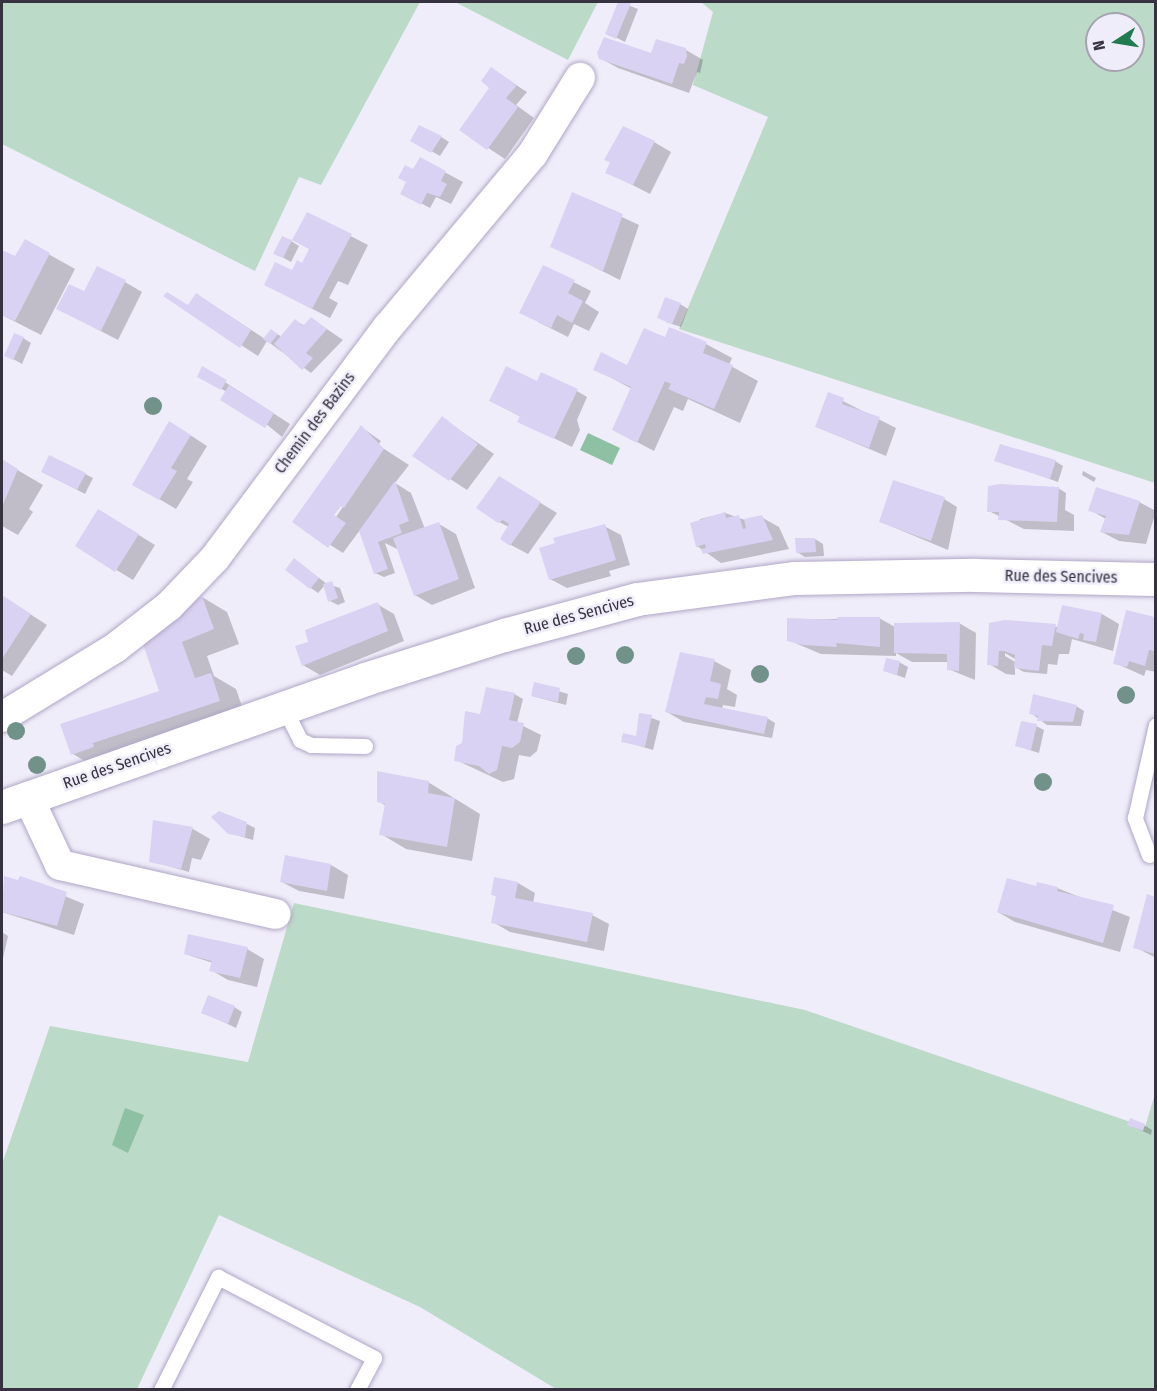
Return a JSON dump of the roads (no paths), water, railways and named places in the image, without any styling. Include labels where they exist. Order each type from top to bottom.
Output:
[{"type":"street","name":"Chemin des Bazins","points":[[2,717],[115,648],[169,606],[215,558],[381,337],[532,155],[580,78]]},
{"type":"street","name":"Rue des Sencives","points":[[276,914],[60,865],[15,802],[284,708],[504,635],[627,601],[688,590],[795,578],[923,575],[1155,579]]},
{"type":"lane","points":[[284,708],[300,740],[311,745],[365,746]]},
{"type":"lane","points":[[1149,855],[1135,818],[1155,725]]},
{"type":"lane","points":[[161,1389],[218,1276],[374,1358],[357,1389]]}]
